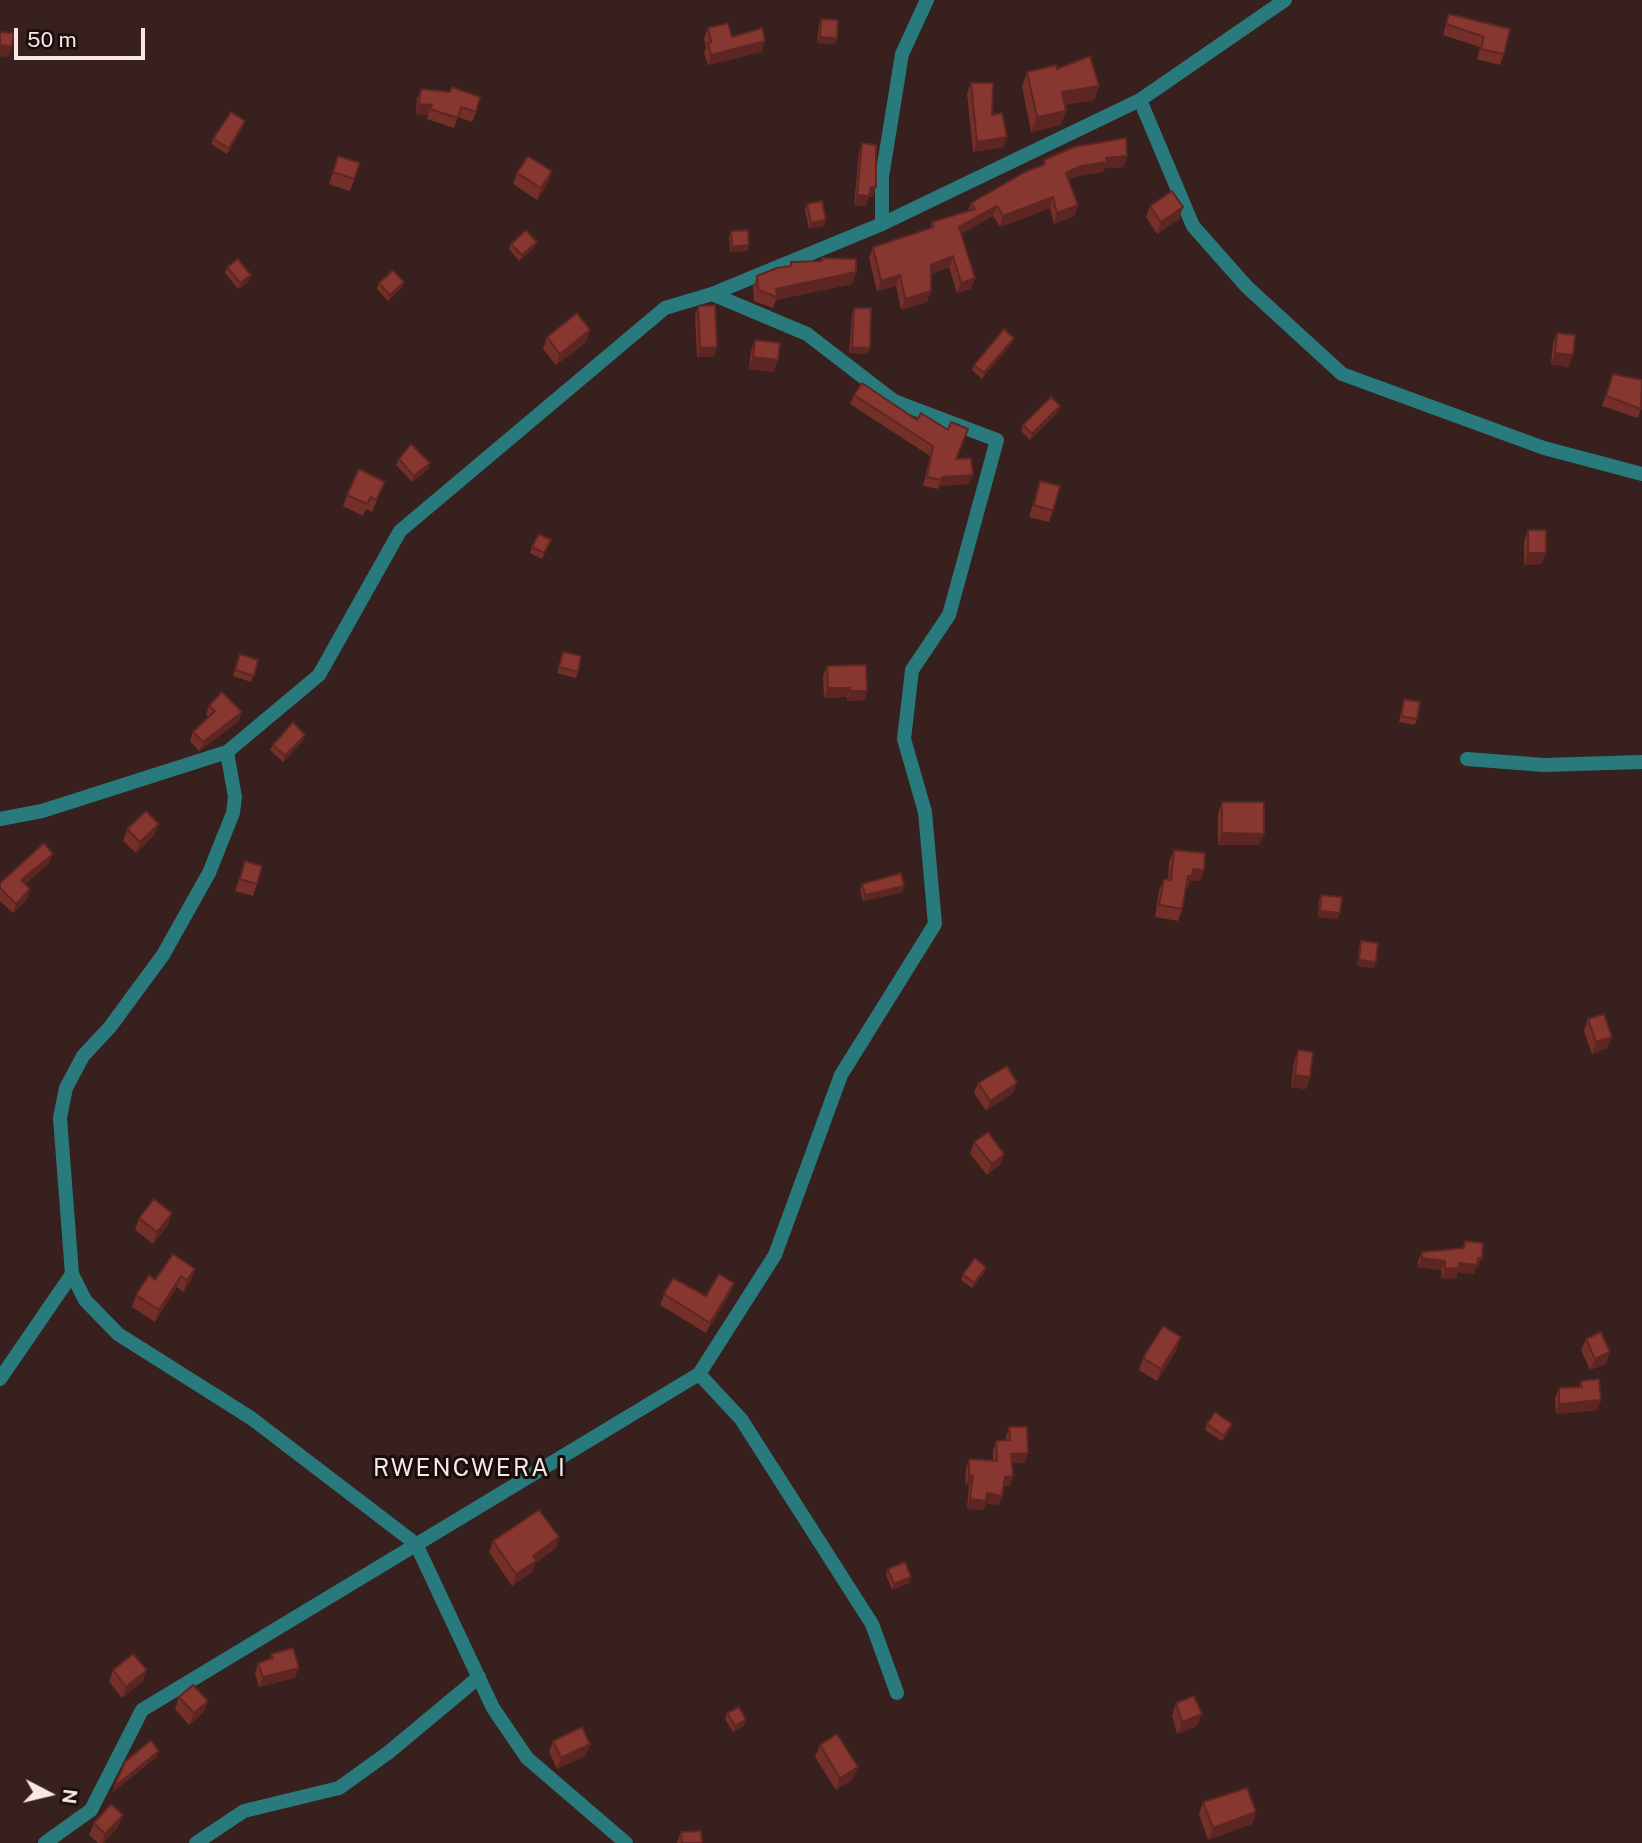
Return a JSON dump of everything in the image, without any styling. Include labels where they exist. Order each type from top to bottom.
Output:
[{"type":"street","points":[[882,224],[882,177],[902,54],[927,0]]},
{"type":"street","points":[[0,819],[43,811],[227,752],[319,675],[400,531],[665,308],[712,294],[882,224],[1140,100],[1285,0]]},
{"type":"street","points":[[1140,100],[1193,226],[1247,287],[1342,374],[1544,448],[1642,474]]},
{"type":"street","points":[[45,1843],[91,1810],[142,1710],[699,1374],[775,1255],[841,1074],[935,924],[925,812],[904,740],[912,670],[949,615],[997,440],[894,401],[807,334],[712,294]]},
{"type":"street","points":[[227,752],[236,797],[233,813],[209,873],[163,955],[110,1027],[83,1056],[66,1088],[60,1118],[72,1274],[85,1300],[118,1334],[251,1418],[416,1544],[493,1708],[527,1758],[626,1843]]},
{"type":"street","points":[[1468,759],[1544,765],[1642,762]]},
{"type":"street","points":[[0,1379],[72,1274]]},
{"type":"street","points":[[699,1374],[741,1419],[872,1624],[898,1693]]},
{"type":"street","points":[[196,1843],[244,1811],[340,1788],[389,1752],[479,1677]]},
{"type":"building","points":[[1449,14],[1510,29],[1504,54],[1481,49],[1484,37],[1446,24]]},
{"type":"building","points":[[821,19],[838,20],[837,38],[820,37]]},
{"type":"building","points":[[728,23],[732,37],[762,28],[765,41],[711,55],[708,28]]},
{"type":"building","points":[[0,32],[14,33],[12,46],[0,45]]},
{"type":"building","points":[[1090,56],[1099,86],[1062,92],[1066,111],[1037,117],[1027,72],[1056,65],[1057,69]]},
{"type":"building","points":[[971,83],[993,83],[992,115],[1002,113],[1007,137],[977,142]]},
{"type":"building","points":[[452,87],[480,97],[476,112],[461,107],[458,118],[430,109],[432,105],[419,104],[421,89],[450,92]]},
{"type":"building","points":[[231,112],[245,121],[229,148],[213,139]]},
{"type":"building","points":[[1126,138],[1127,156],[1106,158],[1107,162],[1081,166],[1066,173],[1078,205],[1057,213],[1053,197],[1003,216],[997,206],[959,227],[975,278],[961,283],[953,256],[931,265],[931,291],[905,299],[900,275],[881,281],[873,247],[934,227],[932,222],[975,209],[971,203],[1025,172],[1045,164],[1044,160],[1074,147]]},
{"type":"building","points":[[862,143],[876,145],[876,187],[871,187],[869,196],[857,195]]},
{"type":"building","points":[[338,156],[360,163],[354,179],[333,172]]},
{"type":"building","points":[[528,156],[552,171],[541,188],[517,173]]},
{"type":"building","points":[[1172,191],[1183,207],[1161,222],[1150,206]]},
{"type":"building","points":[[822,201],[826,220],[811,223],[807,204]]},
{"type":"building","points":[[526,230],[537,242],[522,255],[511,244]]},
{"type":"building","points":[[748,230],[749,245],[732,247],[731,231]]},
{"type":"building","points":[[822,258],[856,259],[856,272],[776,289],[777,297],[758,290],[757,276],[791,266],[791,262],[822,261]]},
{"type":"building","points":[[238,259],[251,275],[240,283],[227,267]]},
{"type":"building","points":[[393,270],[404,282],[390,295],[379,283]]},
{"type":"building","points":[[715,305],[717,347],[700,348],[698,306]]},
{"type":"building","points":[[854,308],[871,308],[870,348],[852,347]]},
{"type":"building","points":[[577,313],[590,330],[560,354],[547,337]]},
{"type":"building","points":[[1004,329],[1014,338],[984,373],[974,365]]},
{"type":"building","points":[[1557,333],[1575,335],[1573,355],[1555,353]]},
{"type":"building","points":[[755,340],[780,343],[778,360],[753,357]]},
{"type":"building","points":[[1613,374],[1642,380],[1641,409],[1606,396]]},
{"type":"building","points":[[862,383],[917,420],[921,413],[948,430],[951,422],[968,429],[956,459],[971,458],[973,475],[942,477],[942,480],[927,477],[933,446],[854,395]]},
{"type":"building","points":[[1051,397],[1060,406],[1032,434],[1023,425]]},
{"type":"building","points":[[411,444],[430,463],[414,476],[399,459]]},
{"type":"building","points":[[359,469],[385,482],[376,500],[371,497],[367,504],[347,495]]},
{"type":"building","points":[[1040,481],[1060,486],[1053,511],[1034,505]]},
{"type":"building","points":[[1528,530],[1546,530],[1546,553],[1528,553]]},
{"type":"building","points":[[539,534],[551,540],[544,553],[532,547]]},
{"type":"building","points":[[563,652],[581,656],[578,672],[559,667]]},
{"type":"building","points":[[240,654],[258,660],[254,676],[235,670]]},
{"type":"building","points":[[866,665],[867,691],[828,688],[827,666]]},
{"type":"building","points":[[222,692],[242,712],[203,742],[193,732],[215,711],[209,706]]},
{"type":"building","points":[[1404,699],[1420,702],[1417,719],[1401,716]]},
{"type":"building","points":[[293,722],[305,735],[285,756],[273,745]]},
{"type":"building","points":[[1222,802],[1264,802],[1264,834],[1222,833]]},
{"type":"building","points":[[146,811],[159,824],[140,842],[127,829]]},
{"type":"building","points":[[44,843],[53,854],[21,880],[30,889],[16,904],[0,888],[0,883]]},
{"type":"building","points":[[1174,850],[1205,853],[1204,870],[1193,869],[1192,876],[1188,876],[1182,909],[1159,905],[1164,879],[1171,880]]},
{"type":"building","points":[[245,861],[262,866],[257,884],[240,879]]},
{"type":"building","points":[[901,873],[904,886],[865,895],[862,884]]},
{"type":"building","points":[[1321,895],[1342,897],[1340,913],[1320,911]]},
{"type":"building","points":[[1361,941],[1378,943],[1376,962],[1359,960]]},
{"type":"building","points":[[1604,1014],[1612,1037],[1596,1042],[1588,1019]]},
{"type":"building","points":[[1298,1050],[1313,1052],[1310,1077],[1295,1075]]},
{"type":"building","points":[[1007,1066],[1017,1083],[990,1101],[978,1083]]},
{"type":"building","points":[[988,1132],[1004,1154],[992,1164],[974,1142]]},
{"type":"building","points":[[154,1199],[172,1213],[157,1232],[139,1218]]},
{"type":"building","points":[[1465,1241],[1483,1243],[1482,1258],[1478,1258],[1477,1265],[1459,1263],[1459,1268],[1445,1269],[1445,1261],[1422,1258],[1422,1252],[1464,1248]]},
{"type":"building","points":[[173,1254],[195,1269],[187,1280],[181,1276],[159,1310],[136,1295],[149,1275],[155,1280]]},
{"type":"building","points":[[975,1258],[986,1267],[974,1283],[963,1274]]},
{"type":"building","points":[[719,1274],[734,1283],[710,1323],[664,1294],[673,1278],[706,1296]]},
{"type":"building","points":[[1163,1326],[1181,1337],[1161,1369],[1143,1358]]},
{"type":"building","points":[[1601,1332],[1610,1352],[1595,1359],[1586,1339]]},
{"type":"building","points":[[1599,1379],[1601,1400],[1559,1404],[1559,1388],[1582,1387],[1581,1381]]},
{"type":"building","points":[[1215,1412],[1232,1424],[1224,1436],[1207,1424]]},
{"type":"building","points":[[1009,1427],[1027,1427],[1028,1453],[1011,1454],[1013,1476],[1005,1477],[1002,1496],[987,1493],[986,1501],[970,1499],[973,1476],[969,1475],[969,1459],[997,1461],[996,1441],[1010,1440]]},
{"type":"building","points":[[539,1510],[559,1537],[533,1556],[536,1561],[516,1574],[493,1541]]},
{"type":"building","points":[[905,1562],[911,1577],[894,1584],[888,1569]]},
{"type":"building","points":[[293,1648],[299,1668],[263,1677],[258,1663],[273,1658],[271,1654]]},
{"type":"building","points":[[133,1654],[147,1670],[126,1687],[113,1670]]},
{"type":"building","points":[[193,1685],[208,1701],[194,1713],[179,1697]]},
{"type":"building","points":[[1194,1696],[1202,1714],[1182,1722],[1176,1703]]},
{"type":"building","points":[[739,1707],[746,1720],[735,1726],[727,1713]]},
{"type":"building","points":[[582,1727],[590,1744],[561,1758],[553,1741]]},
{"type":"building","points":[[837,1734],[858,1767],[840,1778],[820,1745]]},
{"type":"building","points":[[151,1740],[159,1751],[114,1787],[125,1762]]},
{"type":"building","points":[[1247,1788],[1256,1812],[1213,1828],[1203,1802]]},
{"type":"building","points":[[111,1804],[123,1815],[105,1834],[94,1823]]},
{"type":"building","points":[[701,1831],[702,1843],[682,1843],[681,1832]]},
{"type":"district","name":"RWENCWERA I","points":[[470,1469]]}]
